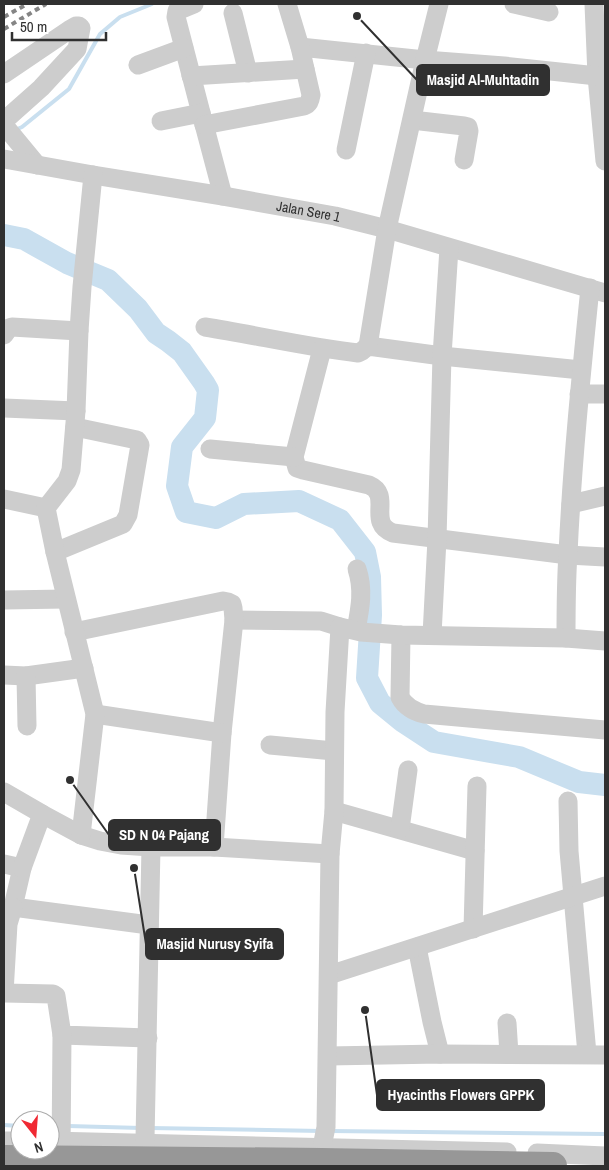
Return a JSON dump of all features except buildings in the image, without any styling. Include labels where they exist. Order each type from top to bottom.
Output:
[{"type":"highway","points":[[60,1139],[146,1138],[324,1145],[351,1162],[446,1157],[564,1162]]},
{"type":"street","points":[[194,4],[179,9],[176,14],[223,196]]},
{"type":"street","points":[[160,121],[203,119],[308,104],[311,96],[300,47],[287,4]]},
{"type":"street","points":[[204,327],[358,353],[368,346],[387,229],[439,4]]},
{"type":"street","points":[[594,4],[601,50],[597,76],[605,161]]},
{"type":"street","points":[[522,5],[549,12]]},
{"type":"street","points":[[233,13],[248,73]]},
{"type":"street","points":[[4,74],[68,30],[80,26],[76,49],[41,88],[10,131],[37,165]]},
{"type":"street","points":[[300,47],[597,76]]},
{"type":"street","points":[[138,65],[184,48]]},
{"type":"street","points":[[346,150],[366,53]]},
{"type":"street","points":[[191,76],[305,69]]},
{"type":"street","points":[[412,120],[468,127],[464,160]]},
{"type":"street","name":"Jalan Sere 1","points":[[4,159],[335,216],[387,229],[597,290]]},
{"type":"street","points":[[81,835],[95,714],[66,599],[46,508],[66,481],[71,470],[76,419],[84,257],[93,175]]},
{"type":"street","points":[[432,635],[437,539],[442,356],[449,248]]},
{"type":"street","points":[[566,638],[568,555],[581,370],[597,290]]},
{"type":"street","points":[[4,335],[12,327],[79,331]]},
{"type":"street","points":[[368,346],[442,356],[581,370]]},
{"type":"street","points":[[322,348],[294,457],[297,468],[369,484],[374,487],[379,493],[381,523],[384,528],[393,533],[605,558]]},
{"type":"street","points":[[579,394],[605,394]]},
{"type":"street","points":[[4,408],[76,419],[137,440],[140,445],[128,514],[123,524],[55,552]]},
{"type":"street","points":[[210,449],[294,457]]},
{"type":"street","points":[[571,504],[605,496]]},
{"type":"street","points":[[4,499],[46,508]]},
{"type":"street","points":[[357,570],[360,578],[361,599],[352,630],[335,712],[334,811],[330,854],[328,1056],[324,1145],[446,1157]]},
{"type":"street","points":[[4,600],[66,599]]},
{"type":"street","points":[[74,632],[223,601],[232,604],[234,620],[222,733],[214,848]]},
{"type":"street","points":[[234,620],[321,621],[352,630],[392,634],[566,638],[605,641]]},
{"type":"street","points":[[392,634],[400,697],[402,702],[416,711],[434,715],[605,730]]},
{"type":"street","points":[[4,675],[26,676],[84,668]]},
{"type":"street","points":[[26,676],[27,726]]},
{"type":"street","points":[[95,714],[222,733]]},
{"type":"street","points":[[270,744],[334,751]]},
{"type":"street","points":[[400,829],[408,770]]},
{"type":"street","points":[[473,929],[477,786]]},
{"type":"street","points":[[4,792],[81,835],[100,841],[151,847],[330,854]]},
{"type":"street","points":[[328,1056],[596,1054],[573,897],[569,851],[568,801]]},
{"type":"street","points":[[334,811],[475,851]]},
{"type":"street","points":[[42,814],[13,866],[4,993],[53,994],[56,996],[62,1036],[60,1110]]},
{"type":"street","points":[[146,1138],[151,847]]},
{"type":"street","points":[[329,975],[605,886]]},
{"type":"street","points":[[8,918],[149,925]]},
{"type":"street","points":[[418,947],[440,1054]]},
{"type":"street","points":[[506,1022],[509,1054]]},
{"type":"street","points":[[62,1036],[148,1038]]},
{"type":"street","points":[[564,1162],[605,1156]]},
{"type":"waterway","points":[[15,130],[22,127],[69,89],[100,34],[120,17],[152,4]]},
{"type":"waterway","points":[[4,235],[24,239],[67,263],[108,280],[138,309],[156,333],[182,352],[204,383],[208,390],[205,418],[182,447],[177,486],[186,512],[216,518],[244,504],[299,501],[340,520],[365,552],[370,577],[371,615],[367,678],[380,703],[402,721],[434,742],[519,757],[579,782],[605,785]]},
{"type":"waterway","points":[[4,1125],[10,1125]]},
{"type":"waterway","points":[[68,1126],[141,1128]]},
{"type":"waterway","points":[[150,1128],[321,1131]]},
{"type":"waterway","points":[[330,1131],[605,1134]]},
{"type":"railway","points":[[4,17],[27,4]]},
{"type":"railway","points":[[4,29],[46,4]]},
{"type":"place","name":"Masjid Al-Muhtadin","points":[[357,16]]},
{"type":"place","name":"SD N 04 Pajang","points":[[70,780]]},
{"type":"place","name":"Masjid Nurusy Syifa","points":[[134,868]]},
{"type":"place","name":"Hyacinths Flowers GPPK","points":[[365,1010]]}]
